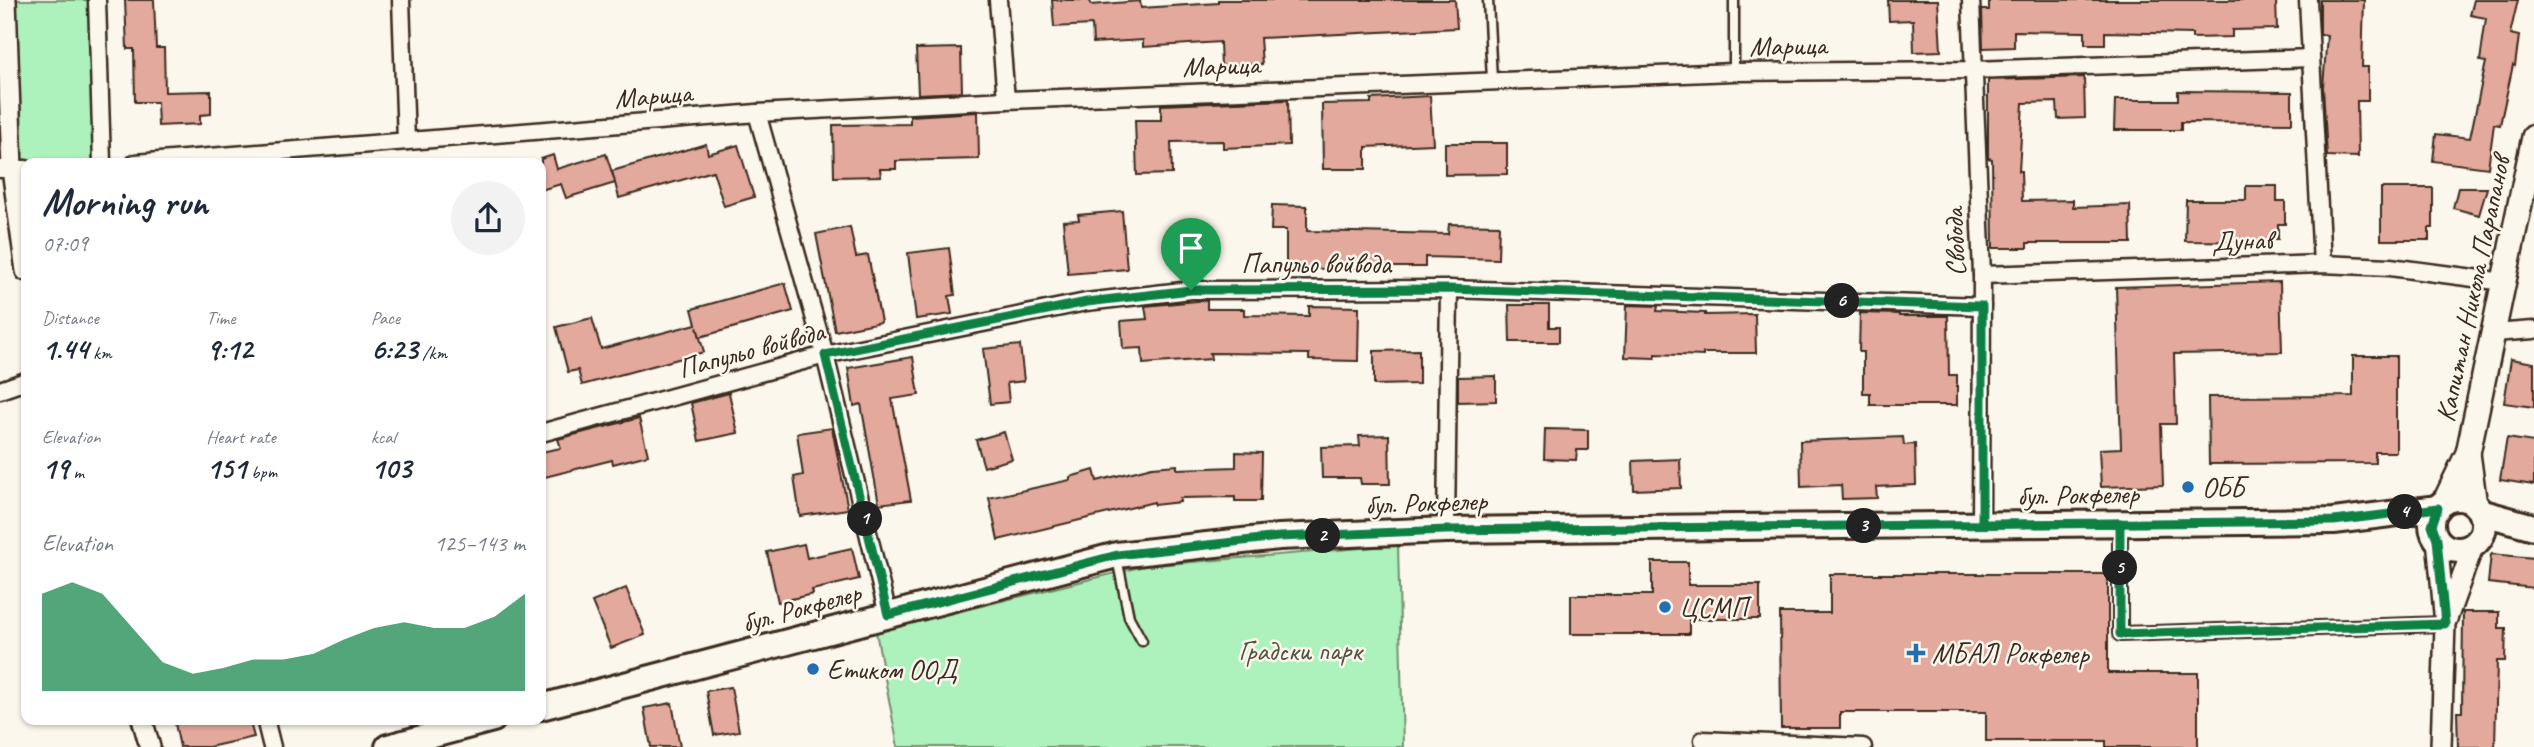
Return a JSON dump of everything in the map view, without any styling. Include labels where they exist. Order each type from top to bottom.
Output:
[{"type":"main road","name":"Капитан Никола Парапанов","points":[[2438,520],[2468,453],[2504,282],[2526,218],[2534,137]]},
{"type":"main road","name":"Капитан Никола Парапанов","points":[[2468,453],[2478,509]]},
{"type":"main road","points":[[2534,527],[2478,509],[2460,499],[2438,520],[2444,546],[2454,550],[2465,549],[2477,541],[2534,534]]},
{"type":"main road","points":[[2477,541],[2483,525],[2478,509]]},
{"type":"main road","name":"бул. Рокфелер","points":[[546,706],[1117,555],[1279,537],[1446,530],[2438,520]]},
{"type":"main road","points":[[388,747],[471,725]]},
{"type":"street","points":[[6,0],[13,169],[21,232]]},
{"type":"street","points":[[97,0],[102,158]]},
{"type":"street","points":[[401,0],[406,141]]},
{"type":"street","points":[[998,0],[1006,100]]},
{"type":"street","name":"Свобода","points":[[1972,0],[1982,275],[1982,524]]},
{"type":"street","points":[[2308,0],[2322,264]]},
{"type":"street","name":"Марица","points":[[197,158],[757,113],[1006,100],[1734,72],[1974,70],[2311,58]]},
{"type":"street","points":[[757,113],[825,355],[888,615]]},
{"type":"street","name":"Дунав","points":[[1982,275],[2322,264],[2390,267],[2504,282]]},
{"type":"street","points":[[1446,530],[1449,289]]},
{"type":"street","name":"Папульо войвода","points":[[546,432],[825,355],[1087,302],[1191,290],[1449,289],[1982,306]]},
{"type":"street","points":[[2493,332],[2534,330]]},
{"type":"street","points":[[0,390],[21,383]]},
{"type":"street","points":[[2438,520],[2445,624],[2441,747]]},
{"type":"street","points":[[2120,523],[2120,634],[2445,624]]},
{"type":"street","points":[[2445,624],[2477,541]]},
{"type":"street","points":[[144,725],[150,747]]},
{"type":"street","points":[[266,725],[272,747]]},
{"type":"street","points":[[1703,740],[1863,747]]},
{"type":"lane","points":[[1488,0],[1492,80]]},
{"type":"lane","points":[[1734,0],[1734,72]]},
{"type":"lane","points":[[1117,555],[1129,617],[1142,641]]},
{"type":"green space","points":[[6,0],[97,0],[102,158],[21,158],[21,165],[12,169]]},
{"type":"green space","name":"Градски парк","points":[[1398,545],[1403,747],[898,747],[876,632],[1144,566]]},
{"type":"building","points":[[125,0],[154,0],[156,48],[164,48],[165,92],[211,91],[211,114],[200,115],[200,124],[158,126],[157,102],[135,102],[134,49],[127,49]]},
{"type":"building","points":[[1052,0],[1090,0],[1091,5],[1140,1],[1141,8],[1218,3],[1218,0],[1455,0],[1457,28],[1260,38],[1262,64],[1221,66],[1220,42],[1143,47],[1143,40],[1093,43],[1092,25],[1054,27]]},
{"type":"building","points":[[1888,0],[1938,0],[1941,51],[1914,52],[1913,20],[1889,21]]},
{"type":"building","points":[[1989,0],[2276,0],[2277,29],[2232,30],[2232,37],[2192,38],[2192,34],[2105,32],[2105,44],[2085,44],[2085,32],[2014,31],[2014,47],[1983,48],[1982,10],[1989,10]]},
{"type":"building","points":[[2320,0],[2364,0],[2362,67],[2368,67],[2368,101],[2357,101],[2358,157],[2327,156],[2323,87],[2327,35],[2320,35]]},
{"type":"building","points":[[2474,0],[2518,0],[2510,34],[2519,36],[2515,66],[2513,65],[2500,125],[2494,124],[2488,168],[2433,161],[2436,134],[2470,138],[2486,62],[2480,61],[2486,18],[2470,15]]},
{"type":"building","points":[[961,48],[962,92],[918,94],[916,49]]},
{"type":"building","points":[[2084,77],[2085,118],[2058,119],[2057,102],[2023,103],[2019,171],[2022,201],[2073,200],[2073,207],[2130,205],[2131,243],[2027,243],[2027,248],[1993,248],[1992,159],[1988,158],[1988,80]]},
{"type":"building","points":[[2178,91],[2292,92],[2292,123],[2181,122],[2181,130],[2114,130],[2115,100],[2178,100]]},
{"type":"building","points":[[1430,96],[1433,144],[1366,147],[1366,169],[1323,169],[1322,104],[1371,103],[1371,99]]},
{"type":"building","points":[[1288,100],[1289,145],[1223,148],[1223,141],[1171,142],[1172,174],[1137,175],[1135,120],[1161,120],[1161,105]]},
{"type":"building","points":[[978,112],[979,159],[896,161],[896,169],[880,169],[881,176],[834,177],[833,125],[910,124],[910,116]]},
{"type":"building","points":[[1445,143],[1507,143],[1507,174],[1445,175]]},
{"type":"building","points":[[706,144],[708,154],[738,145],[754,197],[724,206],[713,171],[619,198],[615,183],[566,198],[561,184],[546,188],[544,158],[553,155],[557,169],[606,154],[615,182],[612,171]]},
{"type":"building","points":[[2246,186],[2277,186],[2277,201],[2285,201],[2285,224],[2278,224],[2278,239],[2270,239],[2270,242],[2185,241],[2186,200],[2246,200]]},
{"type":"building","points":[[2381,188],[2433,188],[2433,228],[2429,228],[2429,240],[2381,240]]},
{"type":"building","points":[[2458,188],[2487,188],[2479,215],[2453,208]]},
{"type":"building","points":[[1272,205],[1307,206],[1307,231],[1448,234],[1449,224],[1499,225],[1498,259],[1425,257],[1425,267],[1372,267],[1372,270],[1286,268],[1286,230],[1271,230]]},
{"type":"building","points":[[1122,211],[1127,269],[1068,274],[1063,221],[1079,220],[1078,215]]},
{"type":"building","points":[[850,227],[856,257],[868,255],[881,322],[835,331],[816,234]]},
{"type":"building","points":[[949,248],[955,295],[949,296],[952,314],[916,319],[908,253]]},
{"type":"building","points":[[2280,282],[2282,352],[2174,354],[2176,424],[2161,424],[2163,485],[2101,487],[2099,449],[2121,448],[2116,287]]},
{"type":"building","points":[[785,283],[793,311],[700,337],[697,327],[704,352],[582,385],[578,370],[568,372],[556,327],[592,318],[601,349],[696,324],[692,309]]},
{"type":"building","points":[[1207,300],[1207,309],[1244,309],[1244,315],[1309,316],[1309,306],[1359,307],[1358,361],[1309,360],[1309,354],[1210,353],[1211,359],[1143,364],[1142,348],[1123,349],[1121,321],[1147,319],[1145,306]]},
{"type":"building","points":[[1509,305],[1549,305],[1549,327],[1559,327],[1559,342],[1510,342]]},
{"type":"building","points":[[1627,305],[1658,306],[1657,311],[1705,315],[1755,314],[1756,353],[1625,357]]},
{"type":"building","points":[[1860,313],[1948,316],[1949,375],[1957,375],[1957,405],[1870,405],[1870,393],[1863,393],[1863,352],[1859,352]]},
{"type":"building","points":[[1020,345],[1024,381],[1007,383],[1009,402],[990,404],[983,349]]},
{"type":"building","points":[[1419,350],[1419,384],[1374,385],[1374,351]]},
{"type":"building","points":[[2353,356],[2396,356],[2396,452],[2375,452],[2375,463],[2209,464],[2208,397],[2353,396]]},
{"type":"building","points":[[913,357],[919,395],[892,399],[911,500],[879,504],[861,404],[854,406],[848,368]]},
{"type":"building","points":[[2511,359],[2534,363],[2534,407],[2504,403]]},
{"type":"building","points":[[1496,376],[1496,401],[1458,402],[1458,377]]},
{"type":"building","points":[[729,393],[738,433],[699,441],[691,403]]},
{"type":"building","points":[[639,418],[648,455],[613,464],[612,460],[546,477],[546,451],[561,448],[558,439]]},
{"type":"building","points":[[832,428],[848,509],[800,516],[794,477],[803,475],[797,433]]},
{"type":"building","points":[[1545,429],[1588,430],[1588,450],[1577,450],[1576,460],[1544,459]]},
{"type":"building","points":[[1004,432],[1012,459],[984,467],[976,440]]},
{"type":"building","points":[[1389,435],[1390,484],[1361,484],[1360,478],[1322,478],[1321,447],[1360,446],[1359,436]]},
{"type":"building","points":[[1903,437],[1904,445],[1915,444],[1916,485],[1876,487],[1877,498],[1842,499],[1841,485],[1801,487],[1800,441]]},
{"type":"building","points":[[2507,438],[2534,442],[2534,485],[2500,480]]},
{"type":"building","points":[[1236,452],[1262,453],[1261,501],[1235,501],[1235,497],[1180,498],[1180,502],[1154,505],[1154,502],[998,540],[989,498],[1070,480],[1070,477],[1094,470],[1097,481],[1152,467],[1236,467]]},
{"type":"building","points":[[1680,459],[1681,488],[1634,490],[1633,461]]},
{"type":"building","points":[[804,544],[807,558],[852,548],[859,579],[812,590],[813,594],[778,602],[767,552]]},
{"type":"building","points":[[2491,554],[2534,558],[2534,588],[2488,583]]},
{"type":"building","name":"ЦСМП","points":[[1652,562],[1688,562],[1688,585],[1760,585],[1760,619],[1689,619],[1689,634],[1571,634],[1571,595],[1652,595]]},
{"type":"building","points":[[1830,574],[2108,574],[2108,673],[2198,673],[2198,747],[2106,747],[2106,741],[1986,741],[1986,712],[1840,712],[1840,728],[1781,728],[1780,613],[1830,613]]},
{"type":"building","points":[[626,588],[645,635],[611,648],[592,602]]},
{"type":"building","points":[[2463,612],[2499,612],[2499,628],[2506,628],[2505,661],[2497,661],[2495,747],[2458,747],[2457,712],[2462,712]]},
{"type":"building","points":[[731,687],[739,731],[714,735],[706,691]]},
{"type":"building","points":[[672,703],[680,747],[651,747],[644,708]]},
{"type":"building","points":[[175,725],[251,725],[254,737],[209,747],[180,747]]},
{"type":"place","name":"ОББ","points":[[2188,487]]},
{"type":"place","name":"ЦСМП","points":[[1665,607]]},
{"type":"place","name":"МБАЛ Рокфелер","points":[[1916,653]]},
{"type":"place","name":"Етиком ООД","points":[[813,669]]},
{"type":"route","points":[[1191,290],[1087,302],[825,355],[888,615],[1117,555],[1279,537],[1446,530],[1982,524],[2334,521],[2438,508],[2434,513],[2432,525],[2437,539],[2445,624],[2120,634],[2120,523],[1982,524],[1982,306],[1449,289],[1191,290]]}]
